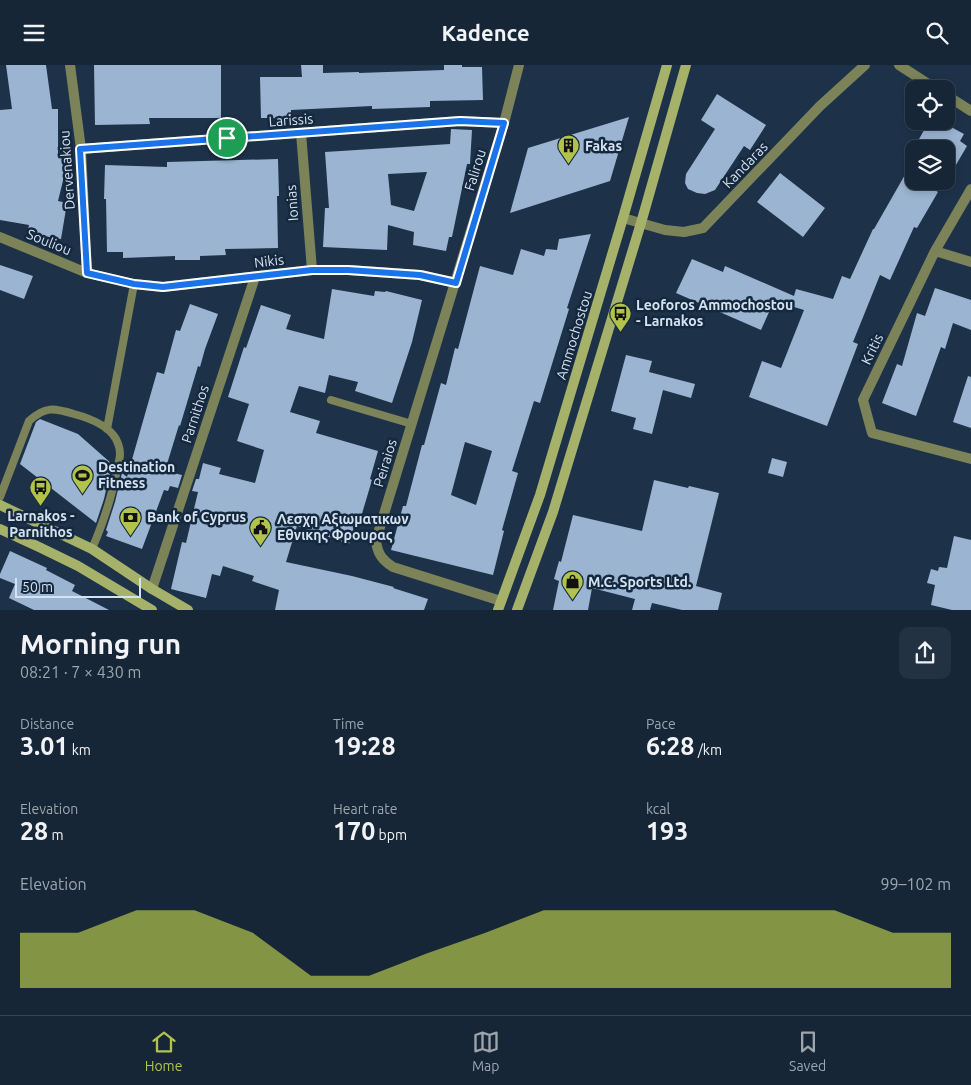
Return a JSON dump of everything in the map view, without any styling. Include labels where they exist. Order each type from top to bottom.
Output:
[{"type":"main road","name":"Ammochostou","points":[[499,605],[540,495],[624,218],[667,65]]},
{"type":"main road","points":[[517,610],[553,512],[641,223],[686,65]]},
{"type":"main road","points":[[0,505],[92,549],[152,589],[188,610]]},
{"type":"main road","points":[[0,529],[78,566],[152,610]]},
{"type":"street","name":"Dervenakiou","points":[[70,65],[80,149],[87,273]]},
{"type":"street","name":"Falirou","points":[[456,283],[504,123],[519,65]]},
{"type":"street","name":"Kandaras","points":[[624,218],[665,230],[684,232],[703,228],[820,105],[865,65]]},
{"type":"street","points":[[899,65],[922,80]]},
{"type":"street","points":[[955,101],[971,111]]},
{"type":"street","name":"Larissis","points":[[80,149],[460,121],[504,123]]},
{"type":"street","name":"Ionias","points":[[301,133],[312,270]]},
{"type":"street","name":"Kritis","points":[[971,189],[935,251],[863,400],[872,433],[971,459]]},
{"type":"street","name":"Souliou","points":[[0,237],[87,273]]},
{"type":"street","points":[[935,251],[971,262]]},
{"type":"street","name":"Nikis","points":[[87,273],[134,284],[163,287],[312,270],[348,270],[420,275],[456,283]]},
{"type":"street","name":"Parnithos","points":[[152,589],[255,277]]},
{"type":"street","name":"Peiraios","points":[[456,283],[376,540],[378,551],[384,561],[393,567],[499,605]]},
{"type":"lane","points":[[107,429],[134,284]]},
{"type":"lane","points":[[330,400],[412,424]]},
{"type":"lane","points":[[0,497],[29,421],[39,412],[49,409],[61,410],[87,418],[107,429],[116,440],[120,454],[106,515],[92,549]]},
{"type":"building","points":[[6,65],[46,65],[52,109],[58,109],[58,157],[68,160],[58,201],[67,203],[61,239],[27,234],[29,225],[0,220],[0,110],[12,109]]},
{"type":"building","points":[[94,65],[221,65],[221,118],[149,118],[150,124],[95,125]]},
{"type":"building","points":[[301,65],[323,65],[323,73],[444,70],[444,65],[482,67],[483,100],[430,101],[430,107],[372,109],[372,106],[291,110],[291,118],[261,118],[260,77],[302,77]]},
{"type":"building","points":[[717,94],[766,125],[750,150],[744,146],[715,190],[705,194],[697,193],[688,189],[685,183],[686,174],[715,129],[701,120]]},
{"type":"building","name":"Fakas","points":[[629,117],[610,181],[510,213],[528,148]]},
{"type":"building","points":[[451,129],[472,130],[470,164],[467,164],[452,237],[449,237],[446,251],[413,245],[414,232],[388,225],[387,250],[323,247],[325,208],[329,208],[325,152],[450,144]],"holes":[[[427,172],[414,211],[391,205],[388,174]]]},
{"type":"building","points":[[955,129],[964,134],[960,141],[967,146],[955,167],[955,140],[919,140],[924,130]]},
{"type":"building","points":[[278,159],[278,248],[225,249],[226,255],[200,256],[200,260],[175,260],[175,256],[123,258],[123,252],[107,252],[106,199],[104,199],[105,165],[167,167],[167,162]]},
{"type":"building","points":[[780,173],[825,208],[803,237],[757,202]]},
{"type":"building","points":[[905,175],[905,190],[935,190],[938,192],[917,228],[914,227],[890,280],[880,275],[853,342],[858,344],[827,426],[749,397],[762,361],[781,368],[804,310],[774,301],[761,330],[676,293],[692,259],[723,272],[725,266],[794,296],[796,289],[833,299],[842,276],[850,279],[874,229]]},
{"type":"building","points":[[591,234],[567,308],[569,309],[540,403],[534,401],[512,471],[518,473],[502,530],[504,531],[493,575],[391,550],[403,506],[406,506],[441,383],[446,385],[455,348],[458,349],[480,266],[513,275],[521,249],[544,256],[546,249],[557,250],[559,239]],"holes":[[[465,442],[492,451],[476,505],[451,495]]]},
{"type":"building","points":[[0,265],[33,276],[24,299],[0,290]]},
{"type":"building","points":[[935,288],[971,300],[971,330],[953,323],[945,349],[941,347],[916,416],[882,403],[897,364],[902,366],[917,313],[925,316]]},
{"type":"building","points":[[332,289],[374,296],[375,291],[386,291],[422,300],[412,342],[392,403],[355,391],[358,382],[329,375],[325,393],[299,386],[290,412],[320,421],[316,433],[378,451],[361,517],[357,516],[349,544],[297,526],[286,562],[394,587],[428,599],[424,610],[275,610],[279,590],[252,581],[254,576],[223,566],[220,576],[212,574],[206,598],[171,589],[182,542],[186,543],[198,492],[192,491],[196,479],[199,479],[203,463],[221,468],[219,474],[255,483],[264,450],[237,441],[249,404],[228,397],[244,347],[246,348],[261,305],[291,315],[286,329],[324,339]]},
{"type":"building","points":[[190,304],[218,314],[200,367],[198,366],[167,464],[175,467],[173,473],[182,475],[178,488],[170,486],[168,491],[164,490],[142,549],[106,536],[108,532],[106,530],[122,473],[127,477],[157,372],[164,374],[176,330],[180,331]]},
{"type":"building","points":[[626,355],[652,361],[649,372],[695,384],[691,398],[663,390],[652,434],[633,429],[636,418],[611,411]]},
{"type":"building","points":[[968,376],[971,377],[971,428],[953,422]]},
{"type":"building","name":"Destination Fitness","points":[[40,419],[78,434],[112,464],[96,523],[20,464],[36,422]]},
{"type":"building","points":[[772,458],[787,462],[783,477],[768,473]]},
{"type":"building","points":[[654,480],[719,493],[696,586],[722,593],[718,610],[682,610],[652,603],[650,610],[632,610],[635,599],[592,588],[588,610],[553,610],[559,581],[554,579],[559,561],[561,562],[573,515],[642,531]]},
{"type":"building","points":[[954,536],[971,540],[971,610],[952,610],[931,605],[935,585],[927,583],[931,569],[938,571],[939,567],[947,568]]},
{"type":"building","points":[[10,551],[47,568],[46,570],[75,585],[72,591],[109,610],[34,610],[9,598],[15,584],[0,578],[0,574]]},
{"type":"place","name":"Fakas","points":[[569,165]]},
{"type":"place","name":"Leoforos Ammochostou - Larnakos","points":[[620,332]]},
{"type":"place","name":"Destination Fitness","points":[[82,494]]},
{"type":"place","name":"Larnakos - Parnithos","points":[[41,507]]},
{"type":"place","name":"Bank of Cyprus","points":[[131,536]]},
{"type":"place","name":"Λεσχη Αξιωματικων Εθνικης Φρουρας","points":[[261,546]]},
{"type":"place","name":"M.C. Sports Ltd.","points":[[572,601]]},
{"type":"route","points":[[460,121],[504,123],[456,283],[420,275],[348,270],[312,270],[163,287],[134,284],[87,273],[80,149],[227,138],[460,121]]}]
